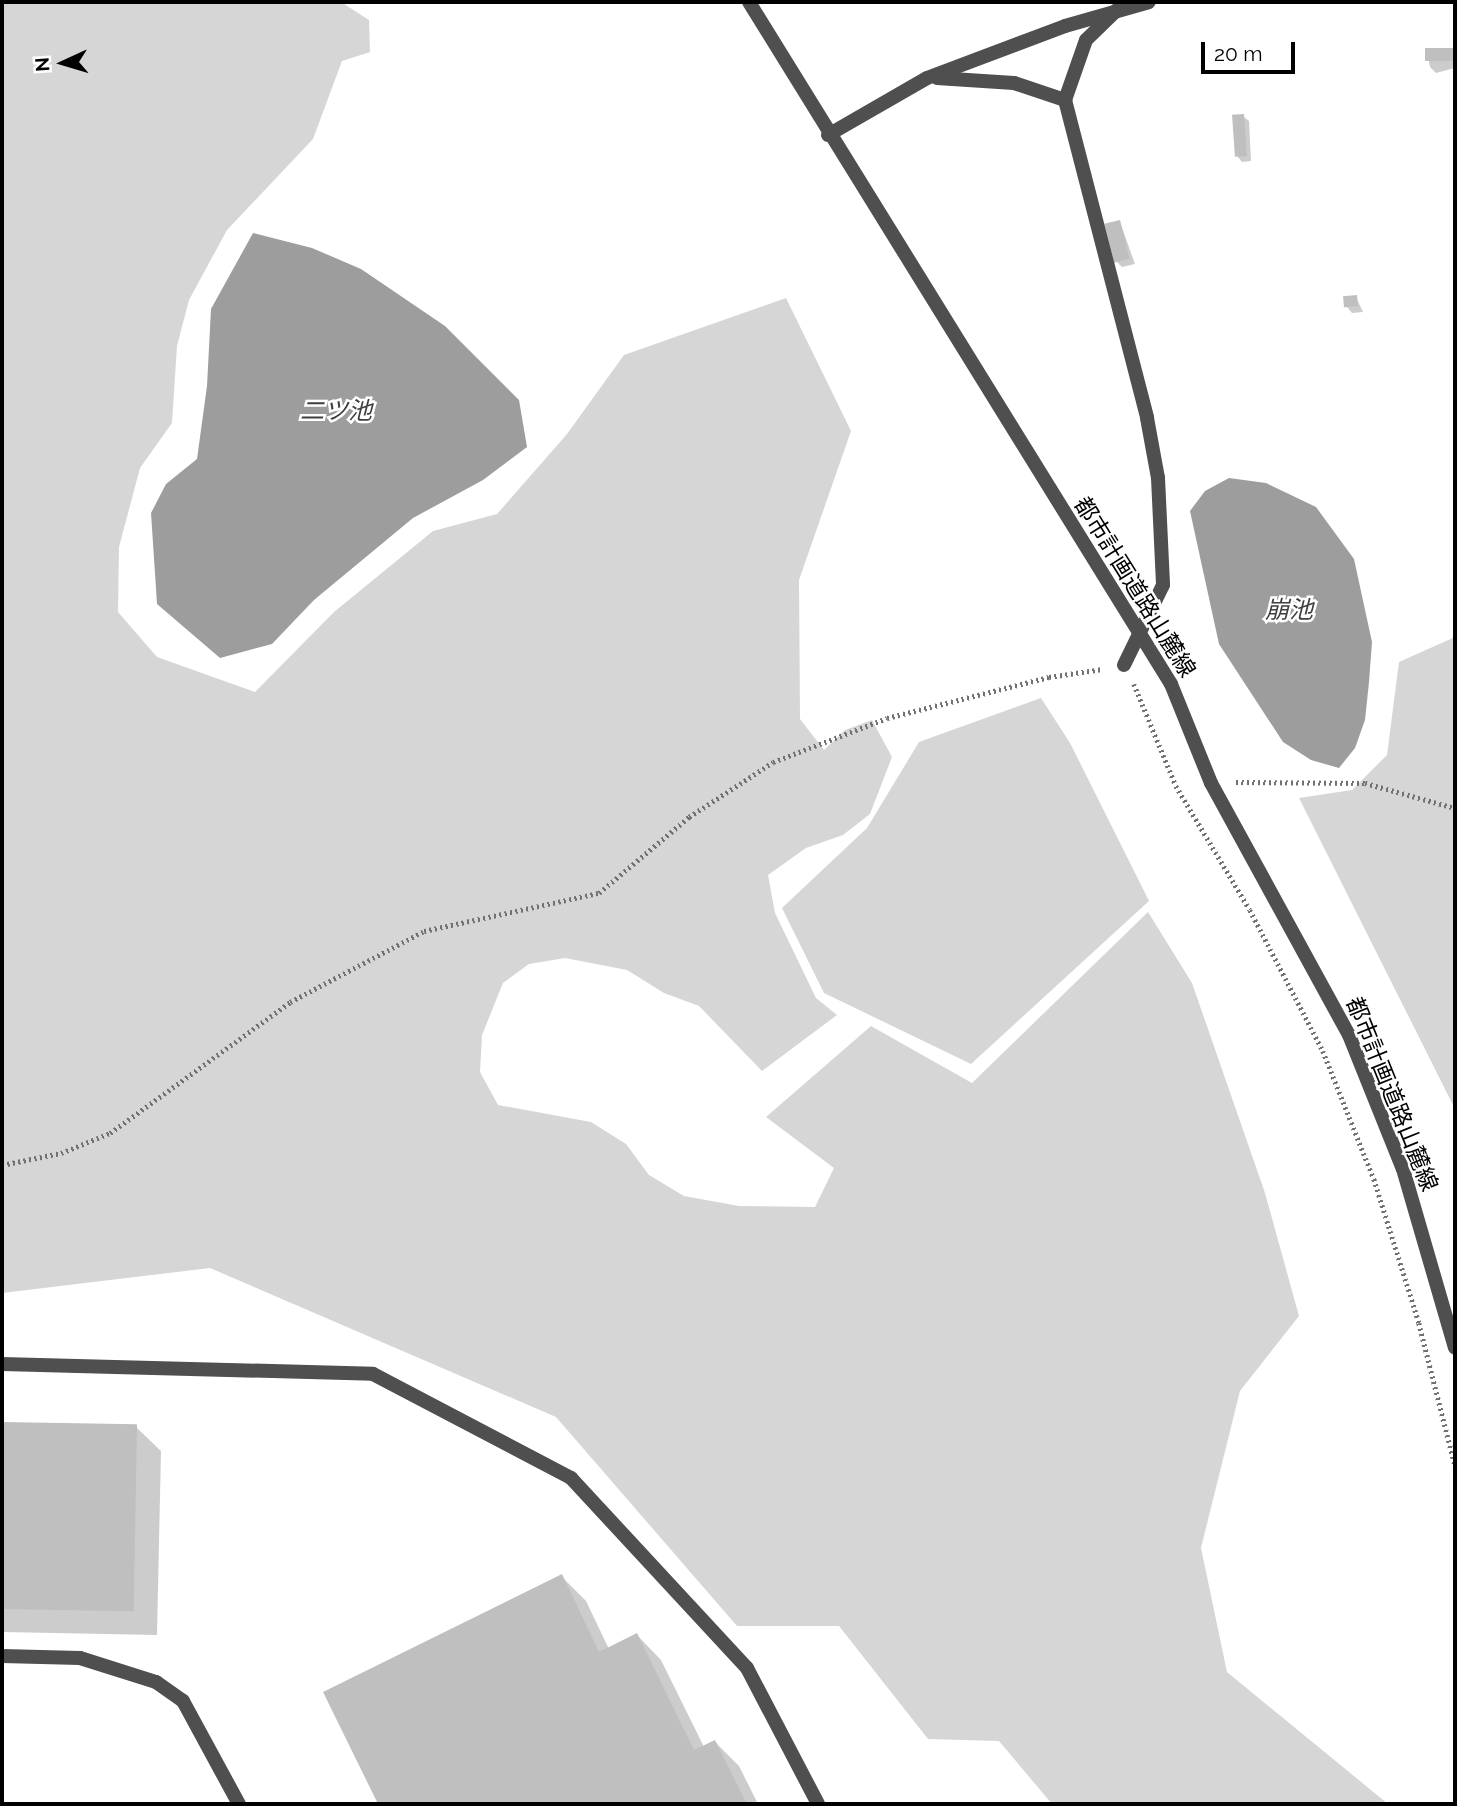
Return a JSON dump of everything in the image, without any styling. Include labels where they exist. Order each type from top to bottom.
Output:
[{"type":"street","name":"都市計画道路山麓線","points":[[749,2],[828,135],[1171,684],[1211,783],[1349,1035],[1403,1169],[1455,1348]]},
{"type":"street","points":[[828,135],[927,78],[1120,7],[1149,2]]},
{"type":"street","points":[[1120,7],[1086,40],[1065,100],[1147,418],[1158,478],[1163,585],[1124,665]]},
{"type":"street","points":[[927,78],[1014,83],[1065,100]]},
{"type":"street","points":[[2,1364],[373,1374],[571,1478],[747,1668],[818,1804]]},
{"type":"street","points":[[2,1656],[80,1658],[156,1682],[183,1701],[239,1804]]},
{"type":"path","points":[[2,1165],[61,1153],[110,1133],[290,1002],[424,931],[599,893],[689,817],[773,762],[887,718],[1049,677],[1124,665],[1176,786],[1250,911],[1323,1051],[1374,1179],[1419,1323],[1455,1465]]},
{"type":"path","points":[[1211,783],[1365,783],[1455,808]]},
{"type":"shaded area","points":[[2,2],[341,2],[369,20],[370,52],[342,61],[313,139],[227,230],[189,300],[177,346],[172,423],[140,468],[119,547],[118,612],[157,657],[255,692],[334,612],[433,531],[497,514],[567,434],[624,355],[786,298],[851,431],[799,580],[800,719],[824,750],[845,730],[872,720],[892,757],[870,814],[843,835],[806,848],[768,875],[775,913],[816,998],[837,1015],[762,1071],[699,1006],[664,993],[627,970],[565,958],[529,964],[503,983],[482,1035],[480,1072],[498,1105],[591,1122],[626,1144],[649,1175],[684,1196],[739,1206],[815,1207],[834,1168],[766,1117],[871,1026],[972,1083],[1148,912],[1192,983],[1265,1193],[1299,1316],[1240,1391],[1201,1548],[1227,1672],[1388,1804],[1052,1804],[999,1741],[928,1739],[839,1626],[737,1626],[556,1417],[210,1268],[2,1293]]},
{"type":"shaded area","points":[[1455,637],[1455,1109],[1299,798],[1352,790],[1387,755],[1399,662]]},
{"type":"shaded area","points":[[1041,698],[1070,743],[1149,901],[971,1064],[824,993],[782,908],[867,828],[919,742]]},
{"type":"water","name":"二ツ池","points":[[253,233],[312,248],[361,269],[445,326],[519,400],[527,447],[483,480],[413,518],[314,600],[272,644],[220,658],[157,604],[151,513],[166,484],[197,459],[207,386],[211,309]]},
{"type":"water","name":"崩池","points":[[1229,478],[1266,483],[1316,507],[1354,559],[1372,642],[1365,720],[1355,748],[1339,768],[1311,760],[1283,742],[1219,644],[1190,511],[1205,491]]},
{"type":"building","points":[[1425,48],[1455,48],[1455,61],[1425,61]]},
{"type":"building","points":[[1244,114],[1247,156],[1235,157],[1232,115]]},
{"type":"building","points":[[1120,220],[1130,259],[1114,263],[1104,224]]},
{"type":"building","points":[[1357,295],[1358,306],[1344,307],[1343,296]]},
{"type":"building","points":[[2,1422],[137,1424],[134,1611],[2,1609]]},
{"type":"building","points":[[562,1574],[599,1652],[637,1633],[694,1750],[715,1740],[747,1804],[378,1804],[323,1692]]}]
